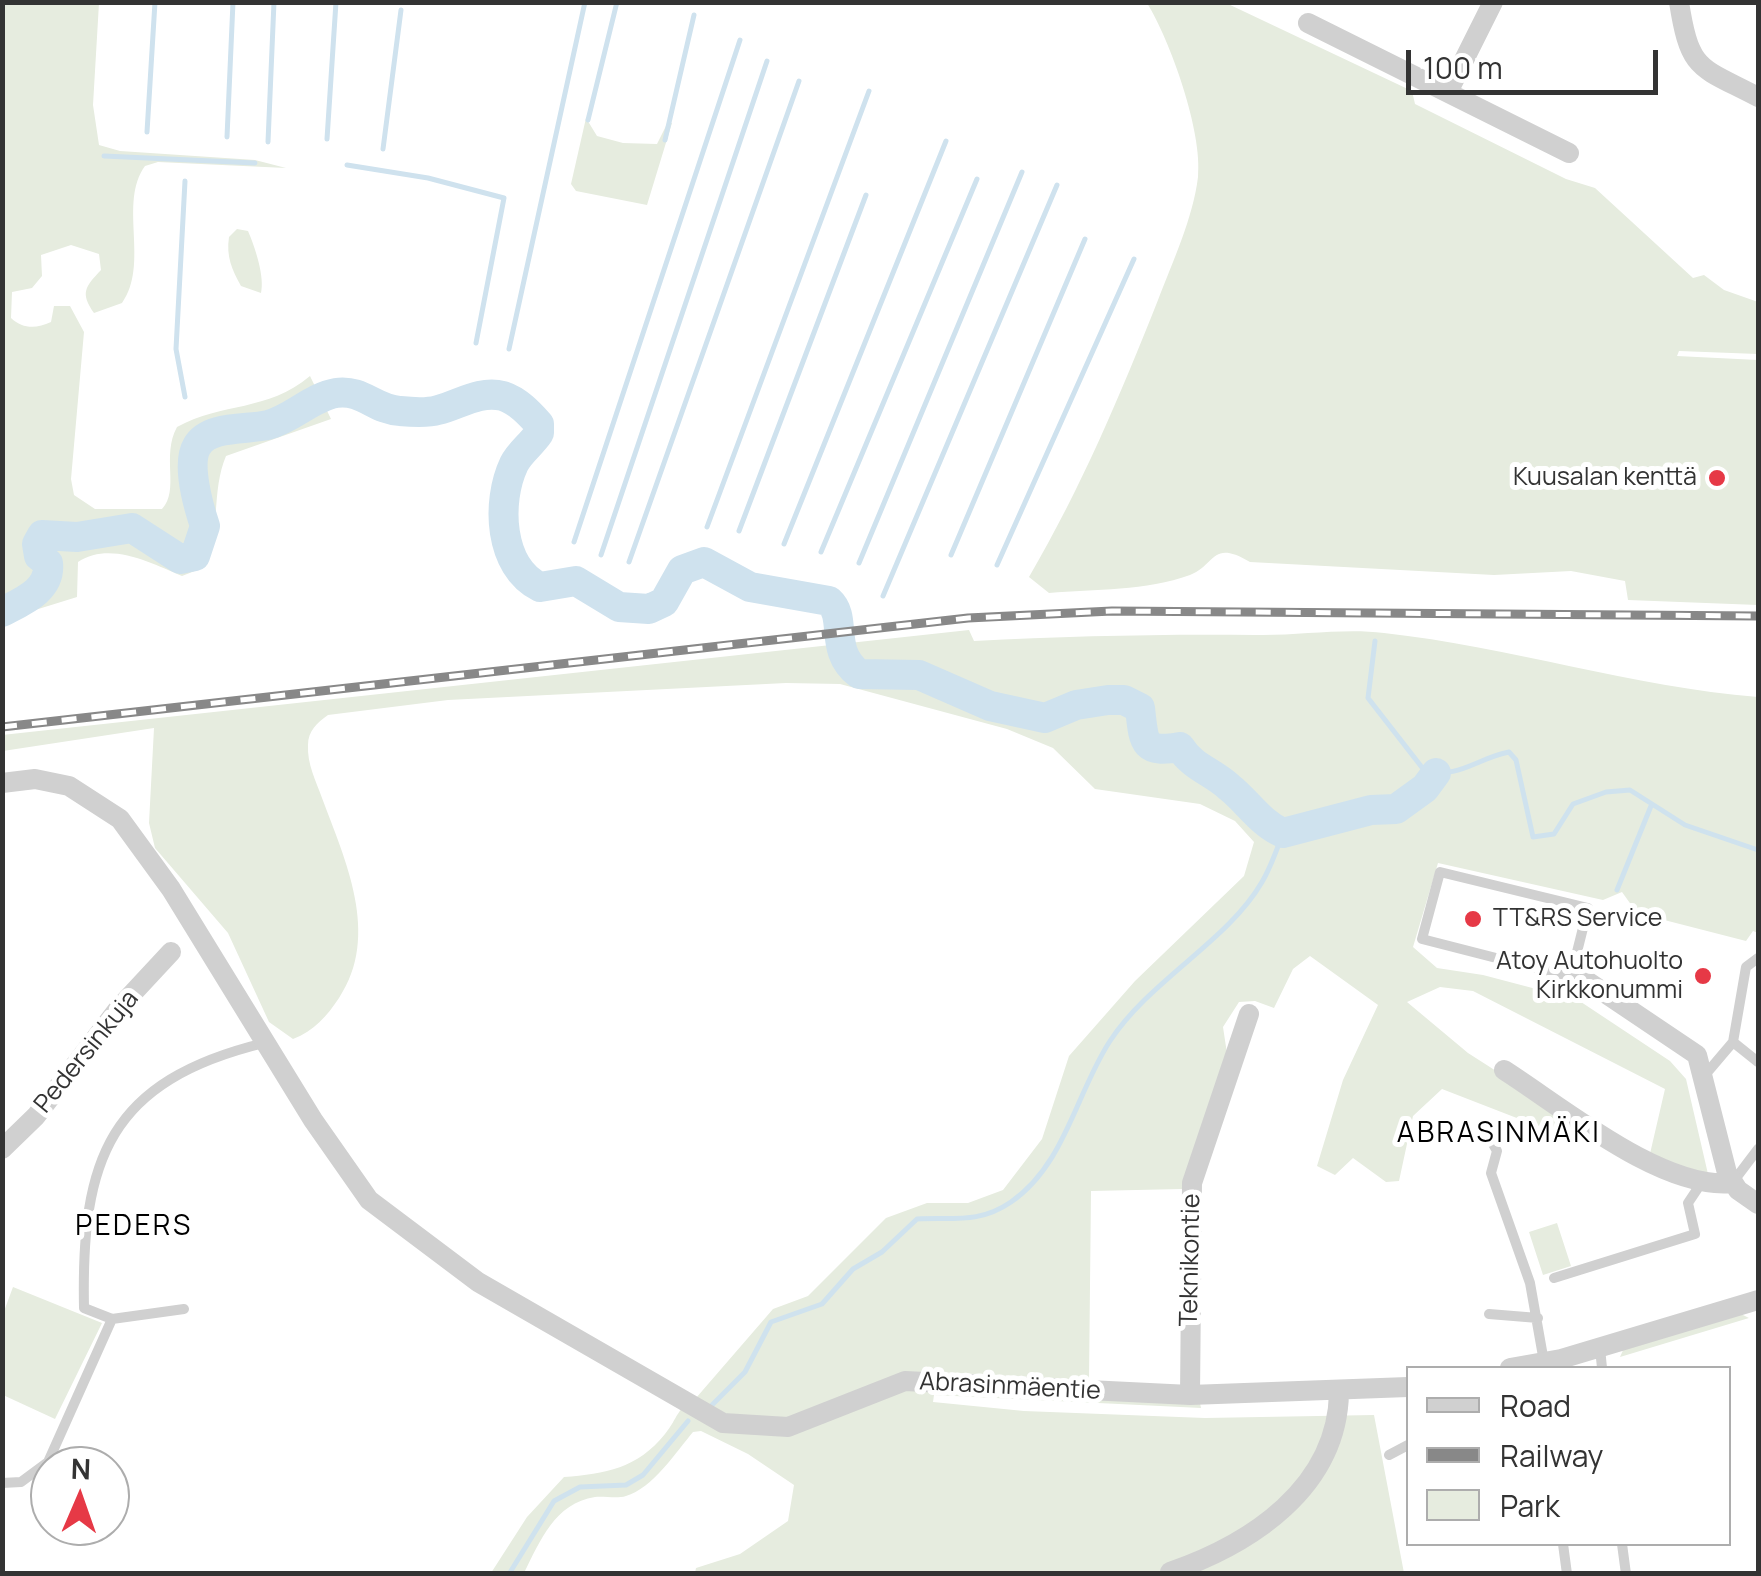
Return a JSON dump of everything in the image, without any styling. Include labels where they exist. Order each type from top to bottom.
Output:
[{"type":"street","points":[[1448,92],[1493,2]]},
{"type":"street","points":[[1679,2],[1691,57],[1700,67],[1758,97]]},
{"type":"street","points":[[1308,23],[1570,154]]},
{"type":"street","name":"Abrasinmäentie","points":[[2,783],[36,779],[69,786],[120,819],[171,889],[264,1043],[369,1200],[478,1282],[702,1412],[738,1426],[788,1426],[905,1380],[1190,1395],[1339,1393],[1406,1386]]},
{"type":"street","name":"Pedersinkuja","points":[[2,1149],[36,1116],[108,1021],[171,952]]},
{"type":"street","points":[[1579,979],[1697,1055],[1706,1076],[1732,1183]]},
{"type":"street","name":"Teknikontie","points":[[1190,1395],[1192,1183],[1249,1014]]},
{"type":"street","points":[[1504,1070],[1644,1160],[1703,1181],[1732,1183],[1758,1204]]},
{"type":"street","points":[[1555,1364],[1758,1300]]},
{"type":"street","points":[[1168,1573],[1214,1557],[1254,1531],[1318,1472],[1332,1440],[1339,1393]]},
{"type":"lane","points":[[1440,872],[1588,908],[1579,979],[1422,940],[1440,872]]},
{"type":"lane","points":[[1706,1076],[1733,1042],[1746,967],[1758,958]]},
{"type":"lane","points":[[1733,1042],[1758,1062]]},
{"type":"lane","points":[[184,1310],[112,1319],[84,1308],[82,1253],[88,1198],[98,1162],[116,1132],[168,1077],[217,1054],[264,1043]]},
{"type":"lane","points":[[1481,1123],[1497,1152],[1491,1172],[1518,1238],[1538,1318],[1555,1364]]},
{"type":"lane","points":[[1732,1183],[1758,1149]]},
{"type":"lane","points":[[1554,1278],[1695,1234],[1688,1203],[1703,1181]]},
{"type":"lane","points":[[1489,1314],[1538,1318]]},
{"type":"lane","points":[[2,1483],[21,1482],[48,1462],[112,1319]]},
{"type":"lane","points":[[1600,1347],[1602,1366]]},
{"type":"lane","points":[[1389,1455],[1406,1446]]},
{"type":"lane","points":[[1563,1546],[1567,1574]]},
{"type":"lane","points":[[1622,1546],[1626,1574]]},
{"type":"green space","points":[[2,3],[99,3],[93,105],[99,145],[120,151],[255,160],[286,168],[158,162],[145,166],[134,198],[134,270],[122,303],[94,313],[86,295],[101,270],[99,254],[71,245],[41,255],[42,276],[32,288],[12,292],[11,318],[20,324],[30,327],[51,322],[54,306],[70,306],[84,332],[71,479],[74,495],[95,509],[162,509],[170,492],[170,449],[177,427],[278,396],[310,376],[331,419],[226,456],[205,567],[182,576],[130,556],[90,556],[78,562],[77,597],[3,620]]},
{"type":"green space","points":[[1147,3],[1226,3],[1412,91],[1415,104],[1566,179],[1595,188],[1693,278],[1704,275],[1724,290],[1758,302],[1758,354],[1679,351],[1677,356],[1758,360],[1758,605],[1628,600],[1625,581],[1571,571],[1494,575],[1250,562],[1228,553],[1215,556],[1190,575],[1138,587],[1049,593],[1029,577],[1083,476],[1114,406],[1176,255],[1195,192],[1198,158],[1190,112],[1175,62]]},
{"type":"green space","points":[[586,118],[597,136],[623,143],[657,144],[668,122],[672,123],[647,205],[576,191],[571,184]]},
{"type":"green space","points":[[237,229],[248,231],[251,238],[261,293],[241,286],[232,268],[229,237]]},
{"type":"green space","points":[[969,630],[974,641],[1384,633],[1664,685],[1758,697],[1758,933],[1753,931],[1746,941],[1637,913],[1622,892],[1603,900],[1438,863],[1413,947],[1437,968],[1483,975],[1578,1000],[1670,1061],[1686,1079],[1708,1174],[1649,1158],[1665,1089],[1473,991],[1440,987],[1407,1002],[1468,1053],[1582,1126],[1587,1136],[1576,1141],[1442,1089],[1413,1116],[1399,1181],[1386,1182],[1353,1158],[1335,1175],[1317,1166],[1343,1080],[1378,1005],[1310,956],[1293,969],[1274,1008],[1255,1001],[1239,1002],[1223,1027],[1228,1060],[1182,1189],[1091,1191],[1089,1380],[936,1372],[934,1387],[1200,1403],[1201,1408],[934,1395],[933,1402],[1024,1411],[1205,1418],[1374,1415],[1404,1573],[695,1573],[696,1568],[740,1554],[788,1521],[794,1485],[748,1454],[701,1431],[693,1432],[663,1468],[636,1492],[581,1501],[559,1515],[524,1573],[491,1573],[527,1517],[564,1477],[607,1471],[644,1455],[773,1309],[808,1296],[886,1218],[927,1203],[968,1203],[1003,1190],[1042,1139],[1069,1056],[1135,981],[1244,876],[1254,842],[1235,821],[1200,804],[1095,789],[1053,748],[1007,729],[840,684],[786,683],[448,700],[328,715],[310,736],[309,759],[349,872],[358,923],[357,949],[339,998],[314,1027],[293,1039],[269,1022],[228,933],[155,848],[149,823],[154,728],[3,751],[2,735]]},
{"type":"green space","points":[[1557,1223],[1571,1266],[1543,1275],[1529,1232]]},
{"type":"green space","points":[[13,1287],[102,1323],[55,1419],[3,1395],[3,1314]]},
{"type":"green space","points":[[1741,1314],[1749,1318],[1620,1357],[1624,1348]]},
{"type":"waterway","points":[[147,132],[155,2]]},
{"type":"waterway","points":[[227,137],[233,2]]},
{"type":"waterway","points":[[268,142],[274,2]]},
{"type":"waterway","points":[[327,139],[336,2]]},
{"type":"waterway","points":[[509,349],[585,2]]},
{"type":"waterway","points":[[588,120],[617,2]]},
{"type":"waterway","points":[[383,149],[401,10]]},
{"type":"waterway","points":[[665,140],[694,15]]},
{"type":"waterway","points":[[574,542],[740,40]]},
{"type":"waterway","points":[[601,555],[767,61]]},
{"type":"waterway","points":[[629,562],[799,81]]},
{"type":"waterway","points":[[707,527],[869,91]]},
{"type":"waterway","points":[[784,544],[946,141]]},
{"type":"waterway","points":[[104,156],[255,163]]},
{"type":"waterway","points":[[347,165],[428,178],[504,198],[476,343]]},
{"type":"waterway","points":[[859,563],[1022,172]]},
{"type":"waterway","points":[[821,552],[977,179]]},
{"type":"waterway","points":[[185,181],[176,349],[185,397]]},
{"type":"waterway","points":[[883,596],[1057,185]]},
{"type":"waterway","points":[[739,531],[866,195]]},
{"type":"waterway","points":[[951,555],[1085,239]]},
{"type":"waterway","points":[[997,565],[1134,259]]},
{"type":"waterway","points":[[2,612],[34,594],[45,580],[48,563],[39,556],[37,544],[42,535],[77,537],[132,528],[180,559],[195,556],[205,526],[195,486],[194,454],[210,435],[268,425],[336,393],[354,394],[391,410],[419,412],[434,411],[477,396],[503,396],[539,424],[539,433],[519,456],[508,479],[504,514],[505,532],[516,565],[540,587],[576,581],[619,607],[649,609],[664,602],[682,570],[704,562],[750,587],[829,601],[837,616],[844,655],[859,674],[919,675],[990,706],[1045,718],[1076,705],[1124,700],[1140,708],[1145,738],[1152,747],[1180,747],[1190,760],[1223,782],[1283,833],[1371,810],[1396,809],[1425,788],[1436,773]]},
{"type":"waterway","points":[[1375,641],[1368,698],[1424,770],[1457,770],[1509,752],[1516,760],[1533,837],[1554,834],[1573,804],[1606,792],[1630,790],[1685,825],[1758,850]]},
{"type":"waterway","points":[[1617,890],[1651,806]]},
{"type":"waterway","points":[[709,1408],[745,1372],[771,1322],[822,1304],[853,1269],[882,1252],[917,1219],[988,1214],[1029,1187],[1057,1149],[1110,1041],[1146,999],[1247,903],[1265,876],[1283,833]]},
{"type":"waterway","points":[[509,1574],[554,1501],[580,1487],[626,1485],[643,1475],[688,1421]]},
{"type":"railway","points":[[2,727],[968,618],[1112,611],[1758,616]]},
{"type":"place","name":"Kuusalan kenttä","points":[[1717,478]]},
{"type":"place","name":"TT&RS Service","points":[[1473,919]]},
{"type":"place","name":"Atoy Autohuolto Kirkkonummi","points":[[1703,976]]},
{"type":"district","name":"ABRASINMÄKI","points":[[1499,1134]]},
{"type":"district","name":"PEDERS","points":[[134,1227]]}]
